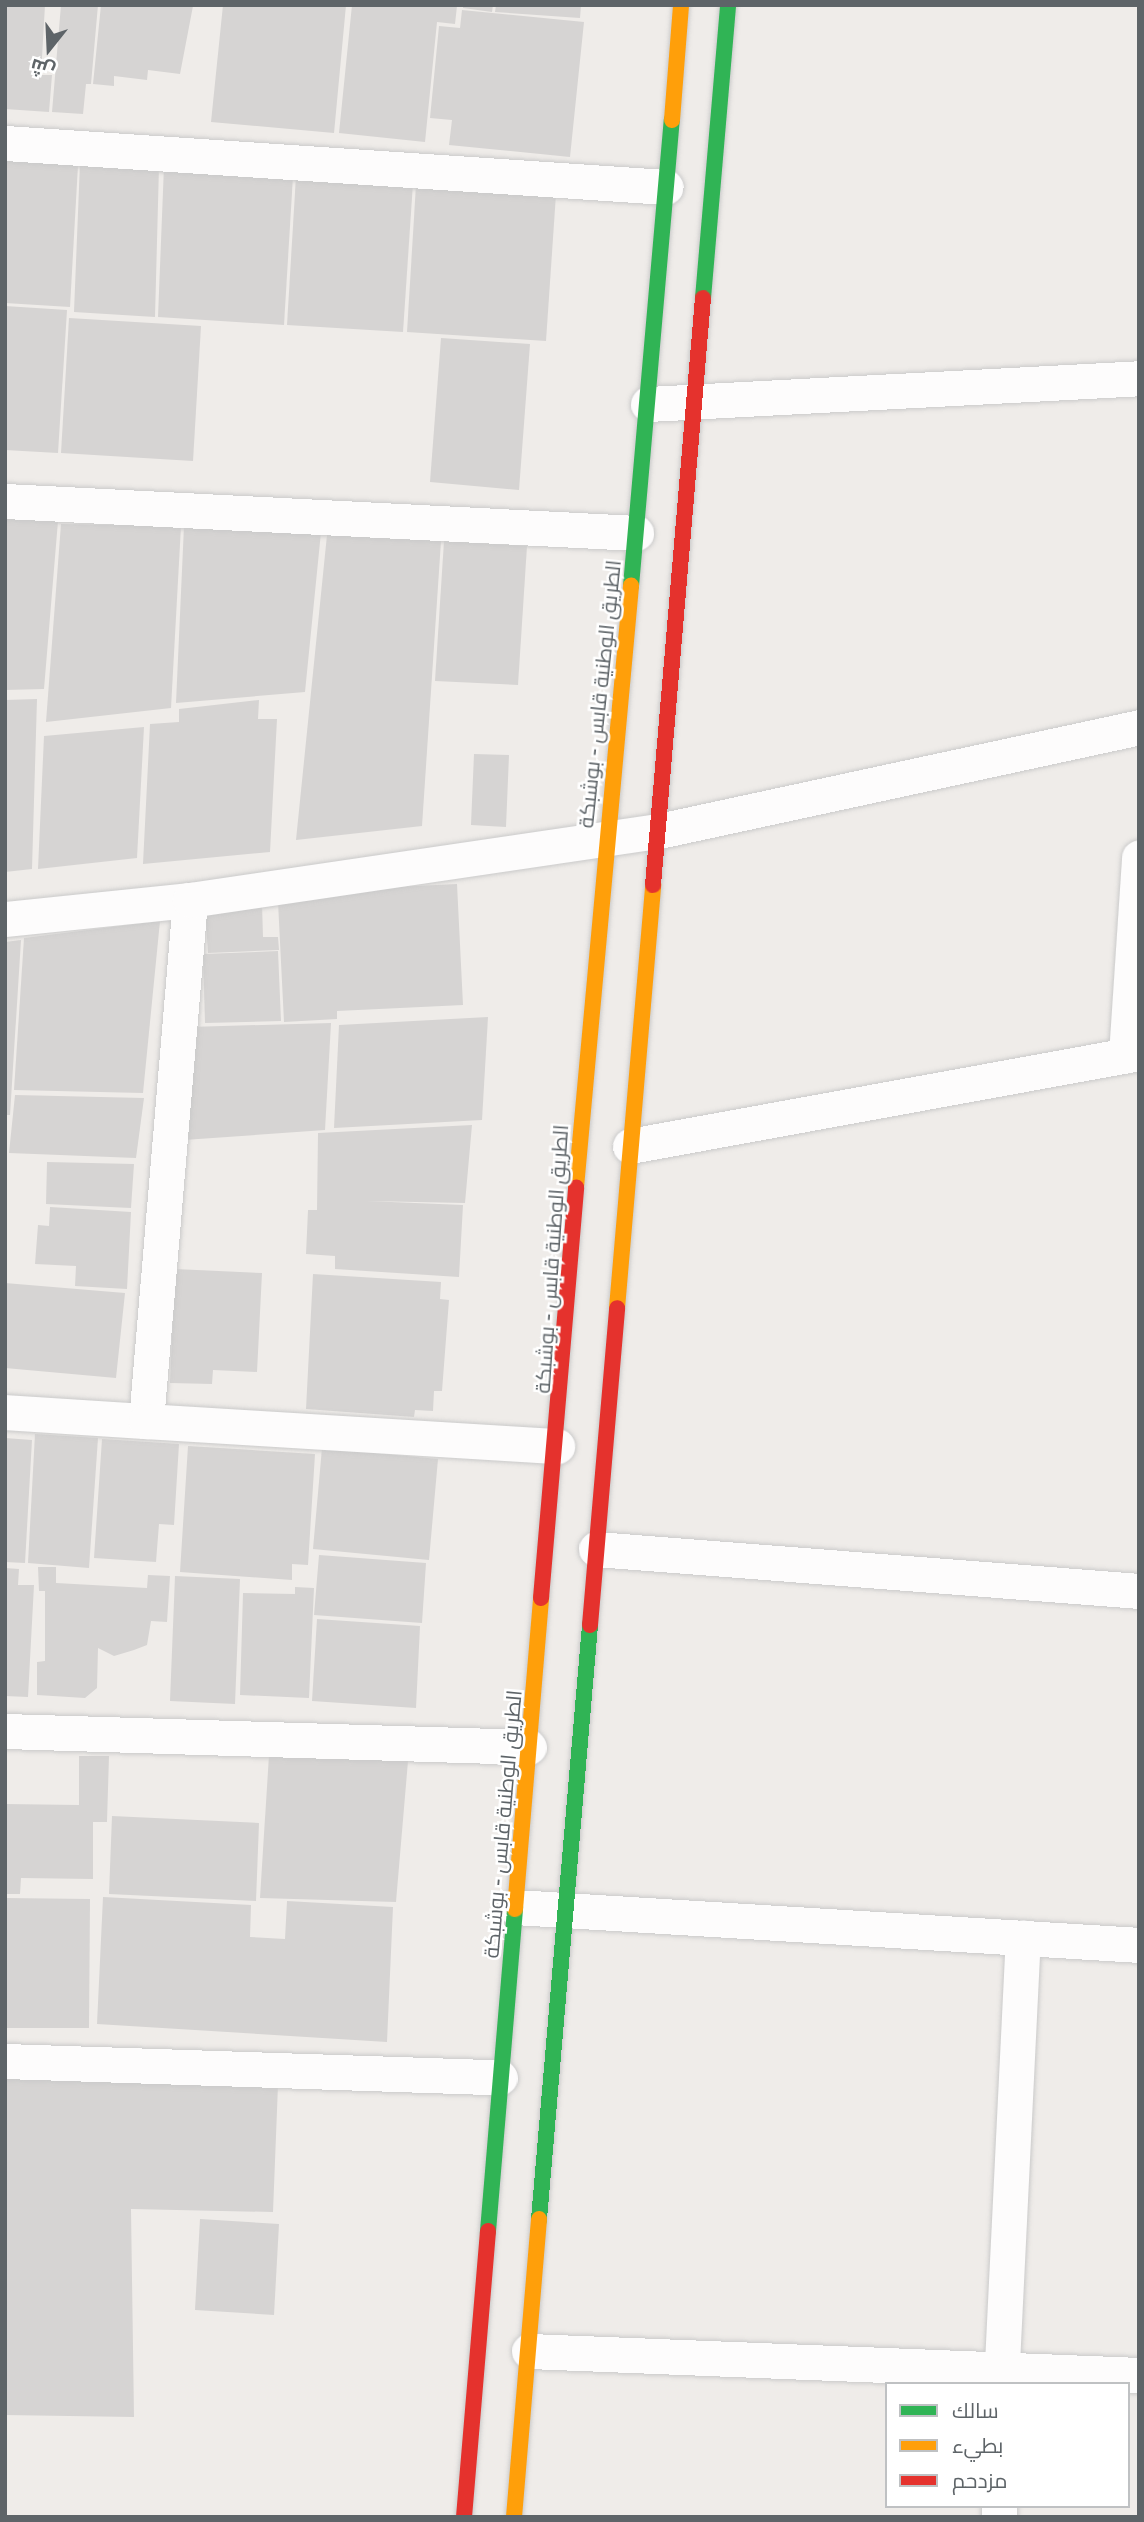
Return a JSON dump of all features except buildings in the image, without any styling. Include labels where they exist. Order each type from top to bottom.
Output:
[{"type":"main road","name":"الطريق الوطنية قابس - بوشبكة","points":[[464,2517],[500,2077],[557,1446],[605,840],[648,404],[681,5]]},
{"type":"main road","points":[[514,2517],[728,5]]},
{"type":"street","points":[[5,144],[666,187]]},
{"type":"street","points":[[648,404],[693,404],[1139,378]]},
{"type":"street","points":[[5,501],[636,533]]},
{"type":"street","points":[[5,919],[190,900],[659,831],[1139,727]]},
{"type":"street","points":[[630,1146],[1133,1054],[1139,857]]},
{"type":"street","points":[[146,1421],[190,900]]},
{"type":"street","points":[[5,1412],[557,1446]]},
{"type":"street","points":[[596,1549],[1139,1591]]},
{"type":"street","points":[[5,1731],[529,1747]]},
{"type":"street","points":[[515,1906],[1139,1945]]},
{"type":"street","points":[[1001,2377],[1023,1938]]},
{"type":"street","points":[[5,2061],[500,2077]]},
{"type":"street","points":[[529,2351],[1001,2377],[1139,2375]]},
{"type":"traffic: fast","points":[[703,298],[728,5]]},
{"type":"traffic: fast","points":[[631,586],[672,120]]},
{"type":"traffic: fast","points":[[539,2219],[590,1625]]},
{"type":"traffic: fast","points":[[488,2231],[515,1909]]},
{"type":"traffic: slow","points":[[672,120],[681,5]]},
{"type":"traffic: slow","points":[[576,1187],[631,586]]},
{"type":"traffic: slow","points":[[617,1308],[653,885]]},
{"type":"traffic: slow","points":[[515,1909],[541,1598]]},
{"type":"traffic: slow","points":[[514,2517],[539,2219]]},
{"type":"traffic: jam","points":[[653,885],[703,298]]},
{"type":"traffic: jam","points":[[541,1598],[576,1187]]},
{"type":"traffic: jam","points":[[590,1625],[617,1308]]},
{"type":"traffic: jam","points":[[464,2517],[488,2231]]}]
